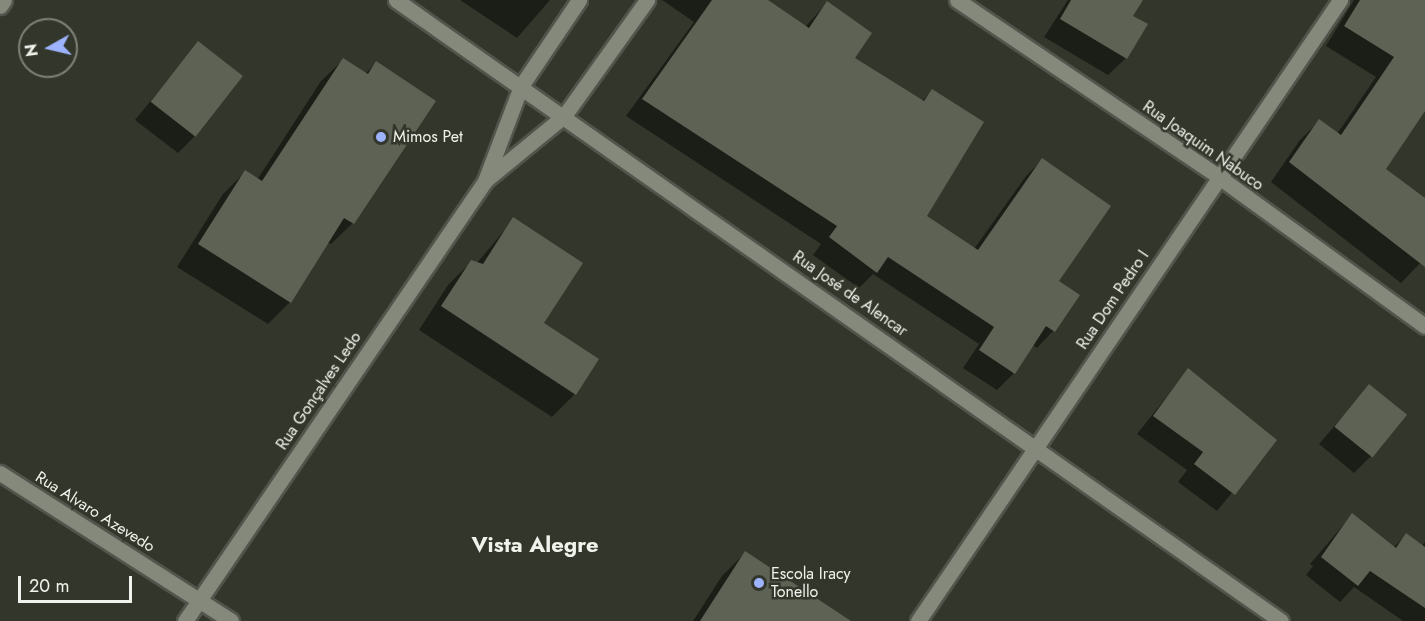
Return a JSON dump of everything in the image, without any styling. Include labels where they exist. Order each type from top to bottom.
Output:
[{"type":"street","points":[[0,6],[4,0]]},
{"type":"street","name":"Rua José de Alencar","points":[[396,0],[1035,446],[1281,621]]},
{"type":"street","name":"Rua Gonçalves Ledo","points":[[185,621],[485,181],[520,86],[579,0]]},
{"type":"street","name":"Rua Gonçalves Ledo","points":[[485,181],[564,116],[647,0]]},
{"type":"street","name":"Rua Joaquim Nabuco","points":[[957,0],[1219,177],[1425,326]]},
{"type":"street","name":"Rua Dom Pedro I","points":[[918,621],[1340,0]]},
{"type":"street","name":"Rua Alvaro Azevedo","points":[[0,473],[231,621]]},
{"type":"building","points":[[712,0],[768,0],[809,28],[827,1],[872,33],[855,58],[924,101],[932,89],[984,122],[927,216],[978,250],[1042,158],[1111,206],[1059,281],[1080,295],[1055,332],[1046,326],[1015,374],[979,350],[994,327],[888,257],[877,273],[829,237],[837,226],[642,99]]},
{"type":"building","points":[[1071,0],[1143,0],[1133,16],[1148,24],[1127,59],[1060,19]]},
{"type":"building","points":[[1360,0],[1425,0],[1425,111],[1386,169],[1425,198],[1425,267],[1289,162],[1319,119],[1341,135],[1394,57],[1344,26]]},
{"type":"building","points":[[198,41],[243,76],[196,137],[151,102]]},
{"type":"building","points":[[343,58],[368,74],[376,61],[436,101],[354,224],[344,218],[291,303],[198,244],[245,170],[262,181]]},
{"type":"building","points":[[513,217],[583,263],[544,323],[599,359],[576,395],[441,306],[471,260],[483,264]]},
{"type":"building","points":[[1188,368],[1277,440],[1235,495],[1194,464],[1203,452],[1153,416]]},
{"type":"building","points":[[1369,384],[1407,415],[1372,458],[1334,427]]},
{"type":"building","points":[[1352,513],[1396,548],[1406,533],[1425,547],[1425,608],[1370,571],[1358,586],[1321,557]]},
{"type":"building","name":"Escola Iracy Tonello","points":[[745,551],[851,621],[700,621]]},
{"type":"place","name":"Mimos Pet","points":[[381,137]]},
{"type":"place","name":"Escola Iracy Tonello","points":[[759,583]]},
{"type":"district","name":"Vista Alegre","points":[[535,545]]}]
